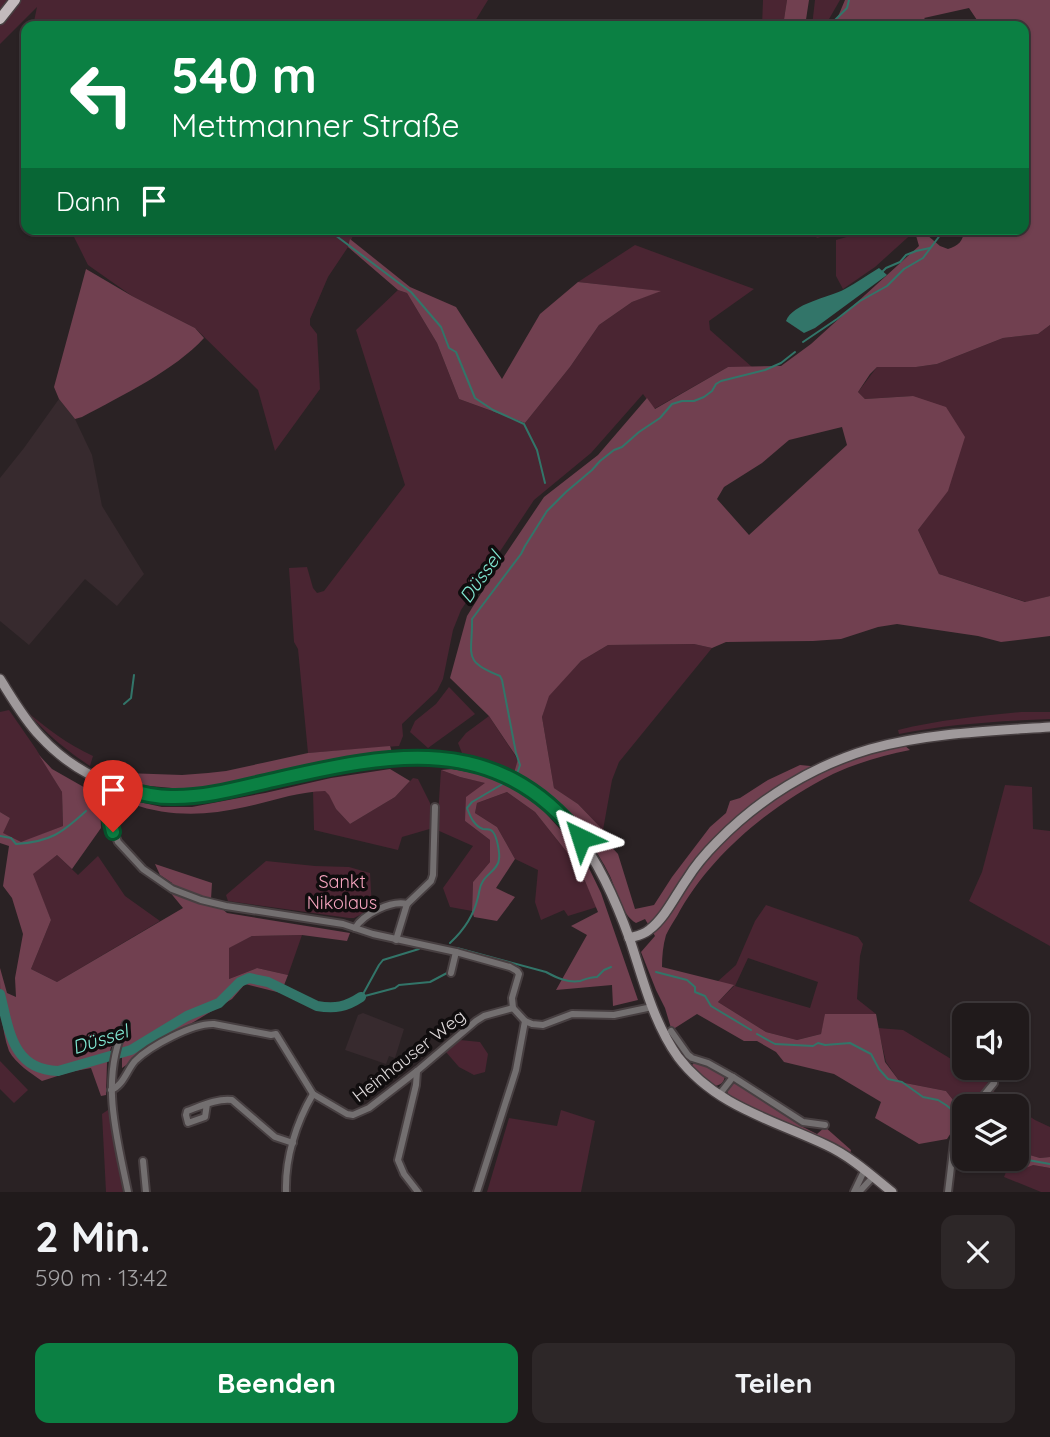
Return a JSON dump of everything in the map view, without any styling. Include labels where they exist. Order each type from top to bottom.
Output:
[{"type":"main road","points":[[0,19],[15,0]]},
{"type":"main road","points":[[0,679],[24,716],[47,743],[74,765],[112,786],[153,795],[173,797],[227,791],[356,763],[401,757],[451,759],[494,771],[516,781],[555,809],[581,838],[603,876],[629,938],[652,1007],[679,1058],[719,1095],[750,1113],[828,1146],[892,1192]]},
{"type":"main road","points":[[629,938],[642,934],[655,924],[704,856],[750,812],[820,768],[894,744],[947,736],[1050,727]]},
{"type":"street","points":[[112,786],[107,808],[118,842],[159,882],[188,896],[226,906],[343,924],[396,940],[510,967],[519,974],[512,998],[513,1008],[525,1021],[543,1025],[572,1014],[614,1015],[652,1007]]},
{"type":"street","points":[[396,940],[407,904],[433,876],[435,807]]},
{"type":"street","points":[[355,928],[361,920],[381,909],[402,902],[407,904]]},
{"type":"street","points":[[452,973],[456,953]]},
{"type":"street","name":"Heinhauser Weg","points":[[111,1090],[117,1088],[141,1057],[176,1035],[201,1025],[214,1024],[276,1034],[313,1094],[347,1114],[359,1114],[417,1071],[476,1021],[513,1008]]},
{"type":"street","points":[[477,1192],[516,1070],[525,1021]]},
{"type":"street","points":[[126,1024],[118,1045],[111,1090],[113,1115],[128,1192]]},
{"type":"street","points":[[671,1031],[688,1055],[733,1077],[803,1122],[825,1125]]},
{"type":"street","points":[[417,1071],[398,1160],[404,1174],[418,1192]]},
{"type":"street","points":[[719,1095],[733,1077]]},
{"type":"street","points":[[985,1094],[994,1083]]},
{"type":"street","points":[[285,1192],[286,1174],[300,1118],[313,1094]]},
{"type":"street","points":[[207,1104],[232,1100],[275,1137],[293,1143]]},
{"type":"street","points":[[948,1192],[952,1159]]},
{"type":"street","points":[[143,1161],[146,1192]]},
{"type":"street","points":[[864,1171],[855,1187],[857,1192],[865,1188],[873,1177]]},
{"type":"shaded area","points":[[787,0],[809,0],[806,21],[784,21]]},
{"type":"shaded area","points":[[845,0],[1050,0],[1050,325],[1038,334],[1003,338],[937,364],[877,367],[858,392],[865,399],[913,396],[946,407],[965,437],[948,491],[918,530],[939,574],[1025,602],[1050,596],[1050,636],[1001,642],[897,624],[841,639],[726,642],[712,648],[694,644],[608,645],[581,661],[549,696],[542,717],[554,788],[578,804],[603,830],[606,841],[618,854],[635,909],[654,905],[710,827],[726,813],[730,801],[800,765],[831,768],[871,753],[904,745],[910,750],[890,754],[833,774],[787,801],[744,834],[707,872],[691,894],[666,935],[662,967],[734,985],[718,1002],[766,1032],[797,1040],[821,1034],[825,1014],[876,1014],[885,1062],[900,1082],[946,1091],[952,1099],[952,1131],[947,1139],[919,1144],[875,1118],[881,1102],[834,1074],[784,1062],[776,1052],[757,1041],[744,1041],[697,1014],[671,1028],[641,952],[655,936],[645,919],[636,923],[631,919],[620,902],[610,876],[584,834],[560,808],[514,773],[518,759],[489,716],[450,678],[467,616],[544,497],[598,455],[647,398],[655,409],[728,367],[781,366],[811,344],[919,246],[916,235],[927,235],[948,249],[960,242],[963,235],[1029,235],[1029,21],[978,21],[969,8],[924,18],[927,21],[836,21]],"holes":[[[842,427],[847,445],[749,535],[717,499],[724,487],[762,463],[789,440]]]},
{"type":"shaded area","points":[[350,239],[410,287],[456,307],[502,379],[540,314],[578,282],[661,291],[632,302],[599,325],[570,367],[525,423],[459,399],[437,343],[407,293],[398,290],[348,247]]},
{"type":"shaded area","points":[[879,268],[887,275],[815,328],[804,333],[786,321],[803,305],[845,289]]},
{"type":"shaded area","points":[[86,269],[195,328],[204,338],[163,372],[75,419],[59,399],[54,387]]},
{"type":"shaded area","points":[[59,399],[75,419],[92,455],[102,506],[144,574],[117,606],[85,579],[29,645],[0,621],[0,478]]},
{"type":"shaded area","points":[[390,746],[392,752],[370,754],[206,788],[139,785],[120,780],[125,773],[208,773],[308,753]]},
{"type":"shaded area","points":[[39,755],[52,769],[96,794],[100,803],[101,828],[72,869],[57,855],[33,874],[51,920],[31,969],[57,982],[183,908],[169,891],[172,883],[160,875],[155,864],[212,883],[211,899],[227,913],[350,933],[347,941],[302,935],[252,936],[229,948],[229,979],[257,968],[288,975],[281,993],[245,984],[232,999],[122,1068],[122,1044],[111,1047],[107,1063],[106,1095],[101,1096],[91,1068],[42,1081],[20,1064],[9,1051],[0,1000],[0,968],[7,993],[16,997],[15,978],[23,934],[12,898],[3,886],[9,846],[0,843],[0,812],[10,818],[3,833],[21,842],[63,826],[62,792]]},
{"type":"shaded area","points":[[390,769],[410,781],[395,797],[350,824],[336,809],[325,791],[231,810],[202,813],[174,813],[132,804],[139,802],[162,807],[192,807],[331,778]]},
{"type":"shaded area","points":[[452,769],[484,775],[528,797],[575,846],[601,893],[638,1000],[613,1006],[612,985],[556,990],[587,935],[571,926],[598,912],[585,881],[566,851],[535,812],[507,792],[477,803],[475,813],[497,827],[515,859],[496,888],[515,897],[497,921],[474,917],[473,882],[490,862],[490,840],[465,821],[466,797],[485,783],[441,770]]},
{"type":"shaded area","points":[[363,1013],[404,1029],[395,1058],[389,1056],[386,1064],[345,1050],[358,1015]]},
{"type":"shaded area","points":[[695,1062],[725,1076],[723,1082],[715,1086],[697,1073],[692,1065]]},
{"type":"shaded area","points":[[740,1083],[803,1127],[817,1134],[825,1127],[851,1150],[850,1154],[728,1096],[727,1089],[731,1084]]},
{"type":"shaded area","points":[[1029,1155],[1050,1157],[1050,1168],[1029,1167]]},
{"type":"green space","points":[[0,0],[488,0],[475,21],[34,21],[37,7],[0,44]]},
{"type":"green space","points":[[763,0],[787,0],[784,21],[762,21]]},
{"type":"green space","points":[[815,0],[840,0],[828,21],[813,21]]},
{"type":"green space","points":[[73,235],[353,235],[328,277],[310,319],[310,325],[317,334],[320,389],[275,451],[258,390],[195,328],[132,296],[88,265]]},
{"type":"green space","points":[[854,235],[910,235],[875,267],[843,289],[836,276],[836,240]]},
{"type":"green space","points":[[635,245],[754,289],[709,321],[710,330],[752,367],[728,367],[654,409],[643,394],[591,453],[534,500],[461,610],[453,630],[443,679],[437,691],[402,724],[403,736],[399,746],[308,753],[298,649],[294,642],[289,568],[307,567],[313,588],[317,593],[324,591],[405,485],[356,330],[398,290],[407,293],[437,343],[459,399],[525,423],[570,367],[599,325],[632,302],[659,291],[578,282]]},
{"type":"green space","points":[[1050,325],[1050,596],[1026,602],[939,574],[918,530],[948,490],[913,396],[865,399],[858,392],[877,367],[937,364],[1003,338],[1038,334]]},
{"type":"green space","points":[[694,644],[712,648],[619,762],[612,780],[603,830],[578,804],[554,788],[542,717],[548,696],[581,661],[608,645]]},
{"type":"green space","points":[[449,687],[475,714],[428,748],[410,732],[415,721],[436,704]]},
{"type":"green space","points":[[9,710],[62,792],[63,826],[21,843],[2,833],[10,818],[0,812],[0,712]]},
{"type":"green space","points":[[25,710],[57,735],[93,756],[90,766],[56,740]]},
{"type":"green space","points":[[1021,712],[1050,712],[1050,719],[955,725],[899,734],[898,730],[944,721]]},
{"type":"green space","points":[[489,716],[518,760],[514,773],[462,753],[458,743],[466,733]]},
{"type":"green space","points":[[441,770],[486,783],[465,821],[490,840],[490,862],[473,882],[472,911],[450,907],[443,888],[473,846],[437,830]]},
{"type":"green space","points":[[413,778],[418,779],[430,803],[433,828],[402,837],[398,850],[314,830],[313,791],[325,791],[329,794],[336,809],[350,824],[395,797]]},
{"type":"green space","points":[[1005,785],[1032,787],[1033,829],[1050,831],[1050,946],[969,901],[982,872]]},
{"type":"green space","points":[[507,792],[535,812],[566,851],[597,907],[568,916],[564,910],[541,920],[535,902],[538,870],[515,859],[497,827],[475,813],[477,803]]},
{"type":"green space","points":[[57,855],[78,875],[98,856],[125,896],[160,921],[57,982],[31,969],[51,920],[32,874]]},
{"type":"green space","name":"Sankt Nikolaus","points":[[266,861],[349,867],[370,873],[372,909],[349,918],[228,901],[226,895]]},
{"type":"green space","points":[[766,905],[858,937],[863,944],[857,999],[876,1014],[826,1014],[821,1034],[797,1040],[766,1032],[718,1002],[734,986],[717,982],[736,965],[755,921]],"holes":[[[748,958],[818,982],[810,1008],[735,986]]]},
{"type":"green space","points":[[302,935],[288,975],[257,968],[229,979],[228,948],[252,936]]},
{"type":"green space","points":[[878,1028],[903,1030],[952,1060],[952,1080],[986,1080],[996,1094],[952,1094],[952,1099],[946,1091],[900,1082],[886,1062]]},
{"type":"green space","points":[[460,1040],[480,1042],[488,1054],[485,1072],[474,1075],[459,1067],[446,1052]]},
{"type":"green space","points":[[0,1061],[28,1090],[14,1103],[0,1089]]},
{"type":"green space","points":[[108,1110],[123,1192],[106,1192],[102,1114]]},
{"type":"green space","points":[[561,1110],[595,1121],[581,1192],[487,1192],[509,1118],[557,1126]]},
{"type":"green space","points":[[1029,1116],[1050,1127],[1050,1157],[1029,1155]]},
{"type":"green space","points":[[1029,1165],[1050,1168],[1050,1192],[1041,1192],[1004,1177],[1006,1171],[1029,1171]]},
{"type":"waterway","name":"Düssel","points":[[834,21],[847,8],[849,0]]},
{"type":"waterway","points":[[335,235],[411,292],[441,327],[449,348],[456,352],[475,398],[493,410],[524,424],[537,450],[545,483]]},
{"type":"waterway","name":"Düssel","points":[[803,342],[860,301],[887,286],[904,269],[923,258],[940,235]]},
{"type":"waterway","points":[[883,271],[900,262],[906,255],[930,248]]},
{"type":"waterway","name":"Düssel","points":[[514,777],[520,765],[502,680],[500,676],[474,661],[471,648],[472,619],[521,554],[547,511],[600,461],[660,418],[672,404],[704,397],[721,381],[765,370],[781,363],[795,352]]},
{"type":"waterway","points":[[124,704],[131,698],[134,675]]},
{"type":"waterway","name":"Düssel","points":[[450,943],[467,922],[474,910],[482,883],[499,859],[493,832],[477,826],[467,808],[472,802],[506,782]]},
{"type":"waterway","points":[[0,836],[11,838],[16,844],[38,841],[62,831],[86,811]]},
{"type":"waterway","points":[[457,948],[571,981],[597,977],[611,967]]},
{"type":"waterway","name":"Düssel","points":[[362,996],[383,960],[419,949]]},
{"type":"waterway","points":[[656,972],[687,980],[695,987],[695,992],[705,996],[711,1006],[751,1030]]},
{"type":"waterway","points":[[361,997],[399,985],[430,982],[447,973]]},
{"type":"waterway","name":"Düssel","points":[[0,994],[10,1033],[22,1055],[43,1069],[58,1071],[131,1050],[187,1016],[219,1003],[240,982],[249,978],[268,982],[317,1006],[340,1006],[361,997]]},
{"type":"waterway","points":[[757,1034],[775,1044],[813,1046],[818,1043],[850,1043],[871,1054],[888,1079],[902,1082],[923,1097],[938,1100],[952,1110]]},
{"type":"waterway","points":[[1029,1160],[1050,1164]]},
{"type":"route","points":[[113,832],[107,808],[112,786],[145,794],[189,796],[227,791],[356,763],[422,757],[451,759],[477,765],[516,781],[546,801],[581,838]]}]
